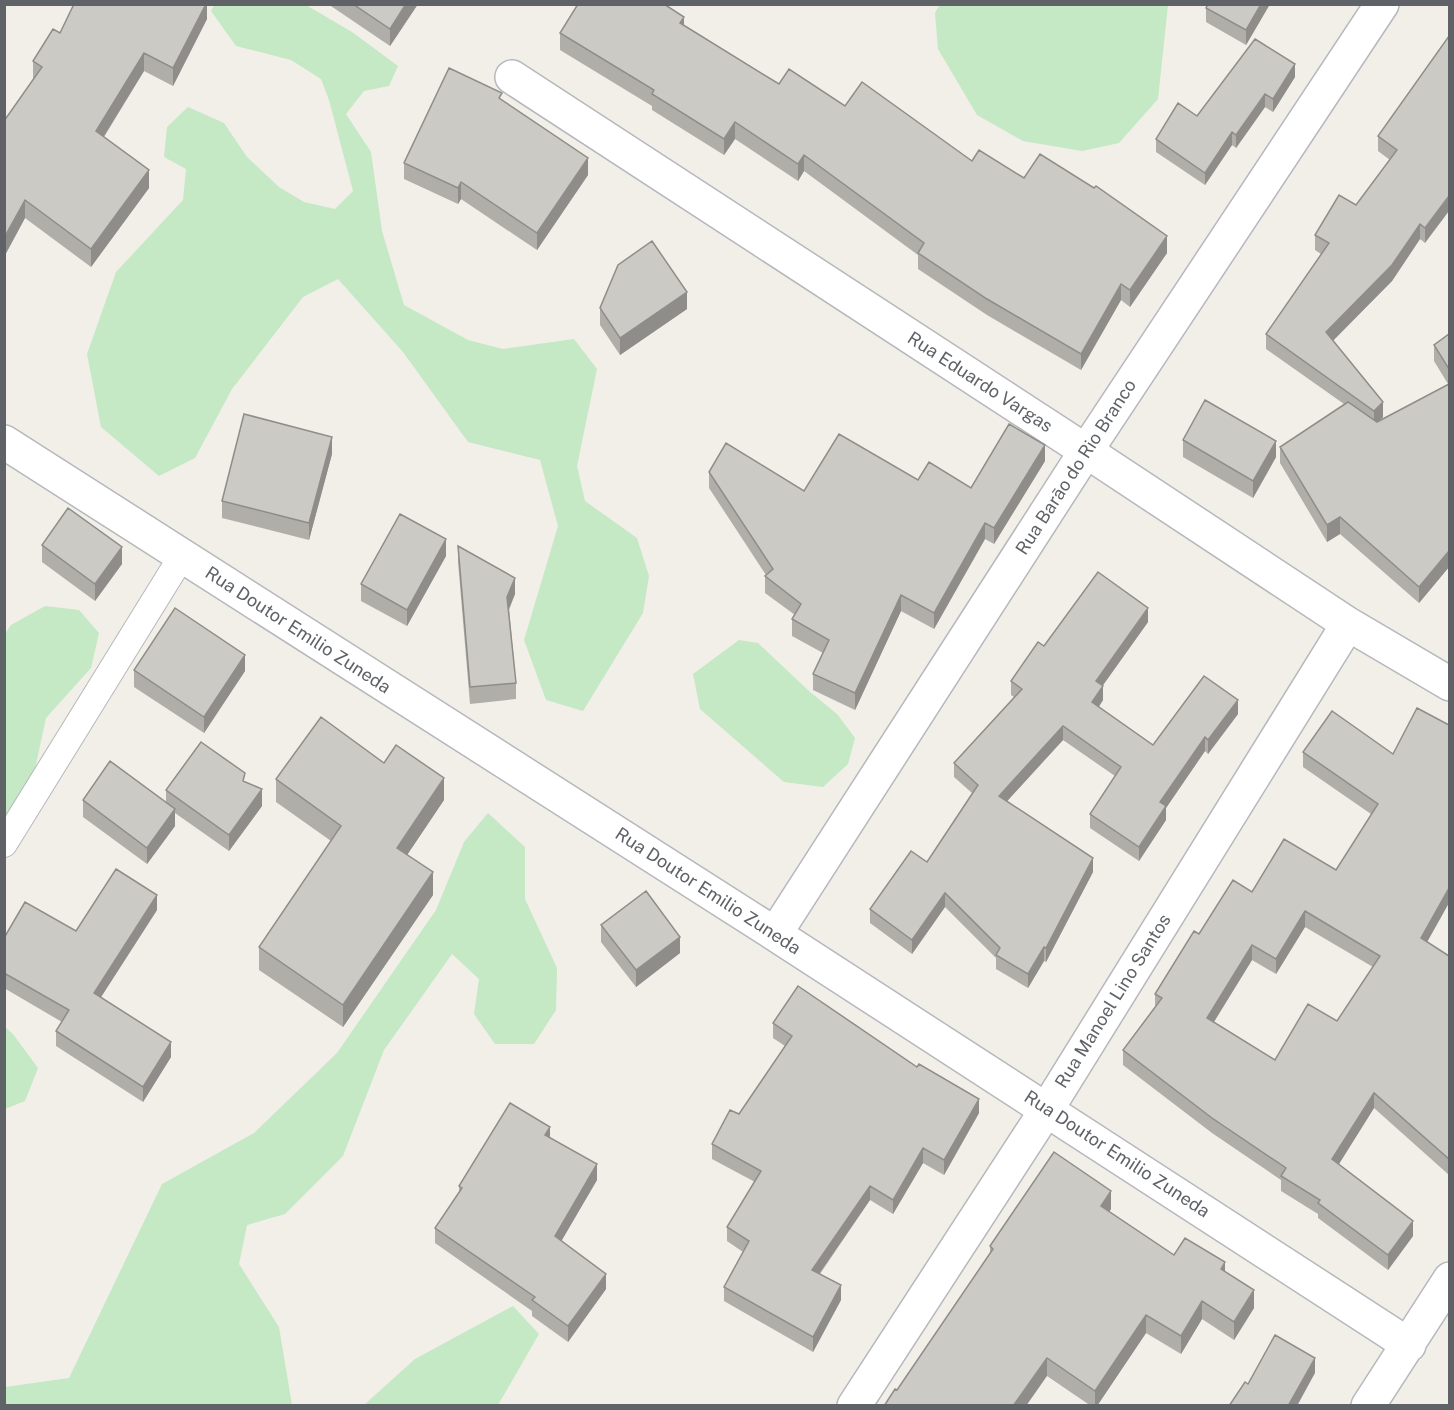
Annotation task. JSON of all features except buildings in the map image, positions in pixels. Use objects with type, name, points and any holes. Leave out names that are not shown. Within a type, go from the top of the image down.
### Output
[{"type":"street","name":"Rua Barão do Rio Branco","points":[[775,934],[1086,451],[1382,4]]},
{"type":"street","name":"Rua Eduardo Vargas","points":[[512,77],[1348,624],[1449,684]]},
{"type":"street","name":"Rua Doutor Emilio Zuneda","points":[[4,442],[1047,1108],[1409,1345]]},
{"type":"street","name":"Rua Manoel Lino Santos","points":[[854,1406],[1047,1108],[1348,624]]},
{"type":"street","points":[[1368,1406],[1449,1280]]},
{"type":"lane","points":[[4,844],[182,556]]},
{"type":"green space","points":[[940,4],[1168,5],[1158,99],[1119,143],[1082,151],[1023,141],[977,115],[938,49],[935,13]]},
{"type":"green space","points":[[214,5],[306,5],[352,32],[398,66],[389,86],[364,91],[346,114],[371,152],[382,231],[404,305],[468,340],[503,349],[574,339],[597,369],[577,466],[585,501],[637,538],[649,576],[643,613],[583,711],[546,700],[524,640],[558,526],[540,460],[468,442],[403,352],[338,279],[303,297],[232,389],[195,458],[159,476],[101,427],[87,354],[116,272],[183,200],[186,169],[164,157],[167,127],[188,107],[224,123],[247,157],[279,187],[304,202],[335,209],[353,191],[329,100],[321,79],[291,60],[236,46],[211,11]]},
{"type":"green space","points":[[45,606],[79,610],[99,633],[91,668],[46,718],[32,783],[5,816],[4,635],[11,625]]},
{"type":"green space","points":[[739,640],[758,643],[837,714],[855,738],[848,764],[823,787],[784,782],[700,709],[693,674]]},
{"type":"green space","points":[[488,813],[525,847],[525,899],[557,968],[556,1010],[534,1044],[495,1044],[474,1014],[479,979],[452,954],[384,1050],[343,1156],[285,1214],[247,1225],[239,1264],[279,1327],[292,1405],[5,1405],[5,1387],[69,1378],[162,1184],[254,1133],[337,1053],[436,910],[464,842]]},
{"type":"green space","points":[[4,1026],[13,1034],[38,1068],[25,1101],[5,1109]]},
{"type":"green space","points":[[513,1306],[539,1334],[498,1405],[364,1405],[415,1359]]}]
